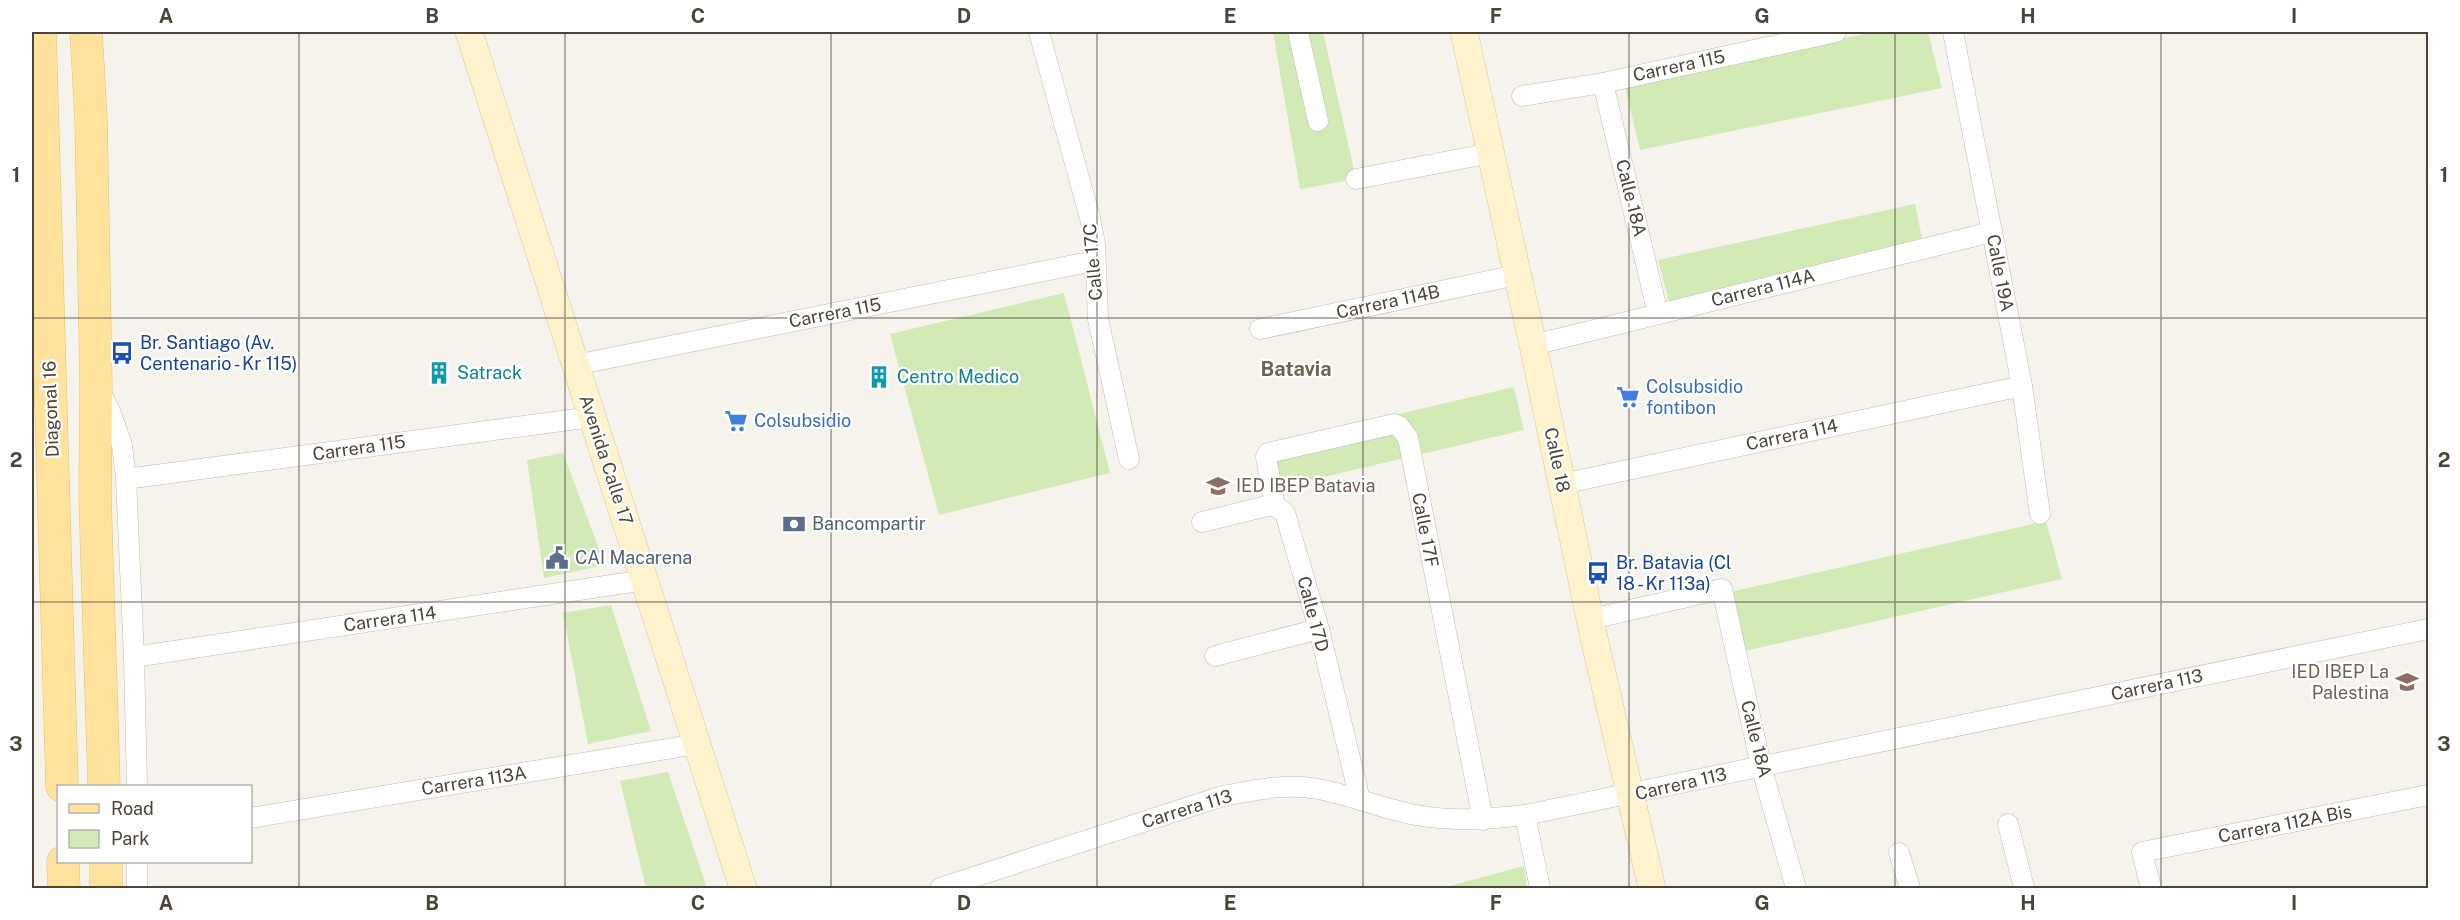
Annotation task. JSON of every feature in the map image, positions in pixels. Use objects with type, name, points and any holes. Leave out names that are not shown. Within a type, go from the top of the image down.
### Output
[{"type":"main road","name":"Diagonal 16","points":[[40,32],[62,785]]},
{"type":"main road","points":[[86,32],[91,118],[96,385],[95,496],[104,785]]},
{"type":"main road","name":"Avenida Calle 17","points":[[468,32],[742,888]]},
{"type":"main road","name":"Calle 18","points":[[1464,32],[1629,796],[1652,888]]},
{"type":"main road","points":[[63,863],[64,888]]},
{"type":"main road","points":[[106,863],[106,888]]},
{"type":"street","name":"Calle 17C","points":[[1039,32],[1090,218],[1095,244],[1098,319],[1129,459]]},
{"type":"street","points":[[1298,32],[1318,121]]},
{"type":"street","name":"Carrera 115","points":[[1522,96],[1603,83],[1836,32]]},
{"type":"street","name":"Calle 19A","points":[[1953,32],[2022,386],[2040,514]]},
{"type":"street","name":"Calle 18A","points":[[1603,83],[1658,314]]},
{"type":"street","points":[[1356,179],[1491,153]]},
{"type":"street","name":"Carrera 114A","points":[[1533,345],[1992,232]]},
{"type":"street","name":"Carrera 115","points":[[575,365],[1094,261]]},
{"type":"street","name":"Carrera 114B","points":[[1260,329],[1517,275]]},
{"type":"street","points":[[96,385],[110,411],[122,445],[126,478],[137,785]]},
{"type":"street","name":"Carrera 114","points":[[1562,484],[2022,386]]},
{"type":"street","name":"Carrera 115","points":[[126,478],[592,417]]},
{"type":"street","name":"Calle 17F","points":[[1275,506],[1266,457],[1268,453],[1394,424],[1399,426],[1408,438],[1483,820]]},
{"type":"street","points":[[1202,522],[1275,506]]},
{"type":"street","name":"Calle 17D","points":[[1275,506],[1285,513],[1319,629],[1360,800]]},
{"type":"street","name":"Carrera 114","points":[[134,657],[645,580]]},
{"type":"street","name":"Calle 18A","points":[[1591,619],[1722,589],[1761,766],[1796,888]]},
{"type":"street","name":"Carrera 113","points":[[940,888],[1223,796],[1288,786],[1318,789],[1414,815],[1449,820],[1525,816],[2428,628]]},
{"type":"street","points":[[1215,656],[1319,629]]},
{"type":"street","name":"Carrera 113A","points":[[252,818],[697,744]]},
{"type":"street","name":"Carrera 112A Bis","points":[[2151,888],[2142,852],[2428,795]]},
{"type":"street","points":[[1525,816],[1540,888]]},
{"type":"street","points":[[2008,824],[2024,888]]},
{"type":"street","points":[[1899,853],[1910,888]]},
{"type":"street","points":[[137,888],[138,863]]},
{"type":"green space","points":[[1273,32],[1323,32],[1356,179],[1300,189]]},
{"type":"green space","points":[[1873,32],[1928,32],[1942,88],[1640,150],[1625,86]]},
{"type":"green space","points":[[1915,204],[1922,238],[1669,301],[1658,260]]},
{"type":"green space","points":[[1064,293],[1110,473],[939,515],[890,334]]},
{"type":"green space","points":[[1514,387],[1524,430],[1281,487],[1271,444]]},
{"type":"green space","points":[[563,453],[605,565],[544,578],[527,460]]},
{"type":"green space","points":[[2046,521],[2062,579],[1740,652],[1730,592]]},
{"type":"green space","points":[[611,605],[651,731],[588,744],[563,613]]},
{"type":"green space","points":[[668,772],[707,888],[646,888],[620,781]]},
{"type":"green space","points":[[1524,866],[1527,888],[1446,888],[1446,887]]},
{"type":"place","name":"Br. Santiago (Av. Centenario - Kr 115)","points":[[122,353]]},
{"type":"place","name":"Satrack","points":[[439,373]]},
{"type":"place","name":"Centro Medico","points":[[879,377]]},
{"type":"place","name":"Colsubsidio fontibon","points":[[1628,397]]},
{"type":"place","name":"Colsubsidio","points":[[736,421]]},
{"type":"place","name":"IED IBEP Batavia","points":[[1218,486]]},
{"type":"place","name":"Bancompartir","points":[[794,524]]},
{"type":"place","name":"CAI Macarena","points":[[557,558]]},
{"type":"place","name":"Br. Batavia (Cl 18 - Kr 113a)","points":[[1598,573]]},
{"type":"place","name":"IED IBEP La Palestina","points":[[2407,682]]},
{"type":"district","name":"Batavia","points":[[1296,369]]}]
